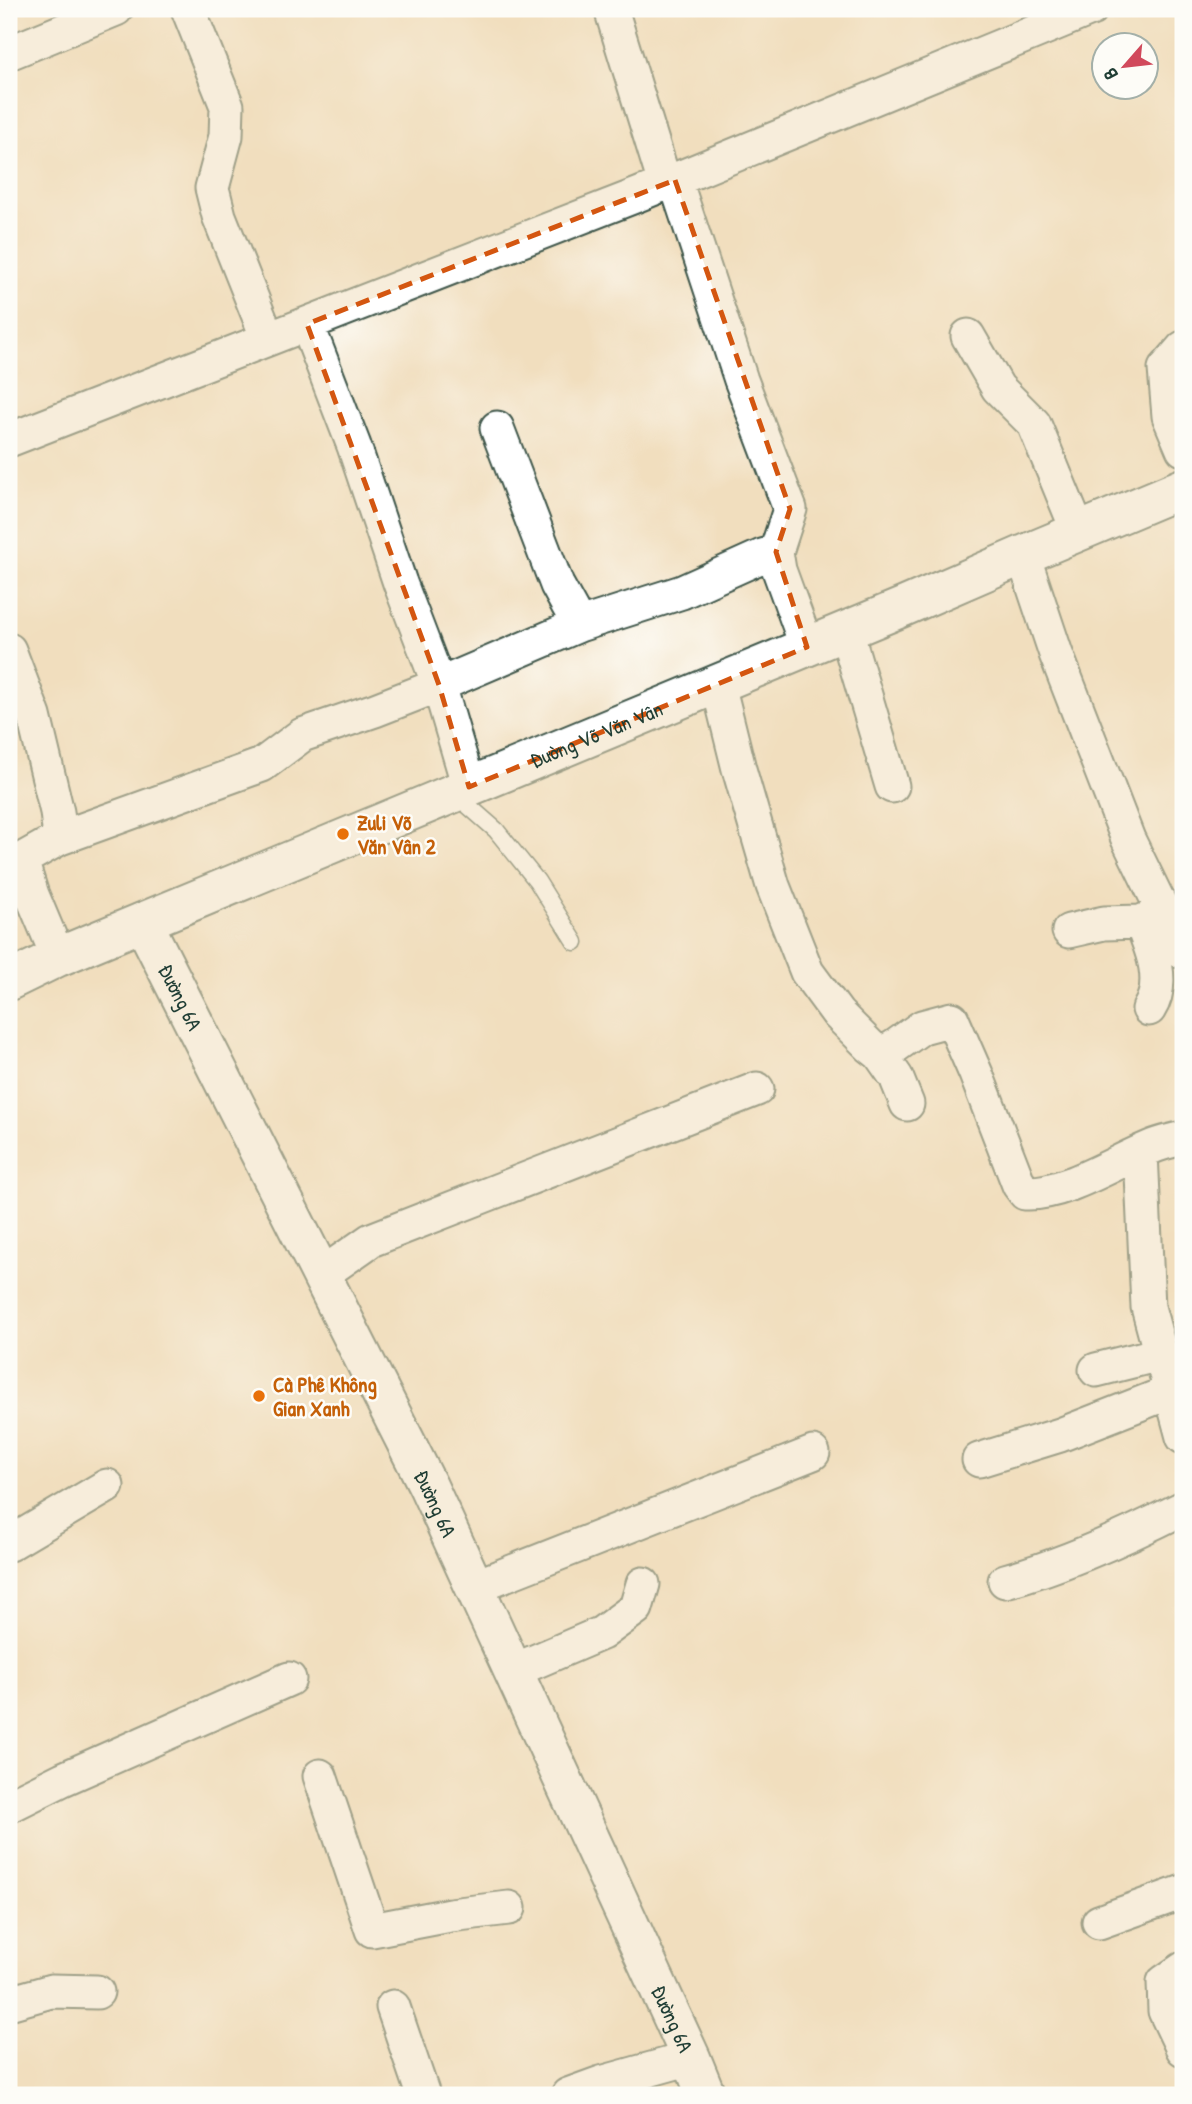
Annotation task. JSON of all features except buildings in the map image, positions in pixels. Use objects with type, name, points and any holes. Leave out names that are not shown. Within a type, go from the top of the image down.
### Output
[{"type":"street","points":[[9,53],[116,9]]},
{"type":"street","points":[[188,9],[227,106],[226,136],[212,188],[219,216],[268,339]]},
{"type":"street","points":[[611,9],[670,182],[790,509],[776,552],[779,570],[807,647]]},
{"type":"street","points":[[9,440],[670,182],[1091,9]]},
{"type":"street","points":[[307,324],[354,446],[400,583],[439,685],[462,790]]},
{"type":"street","points":[[968,336],[998,388],[1034,424],[1078,531]]},
{"type":"street","points":[[1183,348],[1165,369],[1169,416],[1183,449]]},
{"type":"street","points":[[497,428],[557,585],[579,625]]},
{"type":"street","name":"Đường Võ Văn Vân","points":[[9,981],[58,957],[846,631],[1183,488]]},
{"type":"street","points":[[58,957],[32,895],[21,860],[60,838],[262,765],[302,735],[439,685],[579,625],[682,592],[761,556],[776,552]]},
{"type":"street","points":[[1023,555],[1056,654],[1128,839],[1153,917],[1156,997],[1149,1009]]},
{"type":"street","points":[[846,631],[892,786]]},
{"type":"street","points":[[9,650],[34,716],[57,812],[60,838]]},
{"type":"street","points":[[718,684],[772,886],[807,972],[838,1014],[880,1054],[896,1077],[907,1104]]},
{"type":"street","points":[[1069,931],[1104,923],[1153,917]]},
{"type":"street","points":[[1153,917],[1183,952]]},
{"type":"street","name":"Đường 6A","points":[[143,922],[428,1486],[706,2095]]},
{"type":"street","points":[[880,1054],[922,1027],[952,1019],[1019,1185],[1025,1193],[1049,1191],[1157,1145],[1183,1138]]},
{"type":"street","points":[[321,1275],[371,1240],[757,1089]]},
{"type":"street","points":[[1141,1152],[1148,1307],[1183,1437]]},
{"type":"street","points":[[1096,1370],[1160,1354]]},
{"type":"street","points":[[979,1460],[1060,1435],[1170,1392]]},
{"type":"street","points":[[474,1587],[813,1453]]},
{"type":"street","points":[[9,1544],[107,1486]]},
{"type":"street","points":[[1005,1581],[1076,1558],[1183,1508]]},
{"type":"street","points":[[513,1671],[602,1633],[636,1608],[643,1584]]},
{"type":"street","points":[[9,1806],[289,1679]]},
{"type":"street","points":[[320,1776],[372,1930],[450,1915],[509,1908]]},
{"type":"street","points":[[1099,1922],[1183,1892]]},
{"type":"street","points":[[1183,1969],[1164,1982],[1165,2011],[1183,2049]]},
{"type":"street","points":[[9,2003],[51,1991],[97,1993]]},
{"type":"street","points":[[393,2007],[423,2095]]},
{"type":"street","points":[[568,2095],[691,2058]]},
{"type":"lane","points":[[462,790],[537,881],[575,942]]},
{"type":"highlighted area","points":[[675,180],[790,509],[776,552],[807,647],[469,787],[439,685],[307,324]]},
{"type":"place","name":"Zuli Võ Văn Vân 2","points":[[343,834]]},
{"type":"place","name":"Cà Phê Không Gian Xanh","points":[[259,1396]]}]
